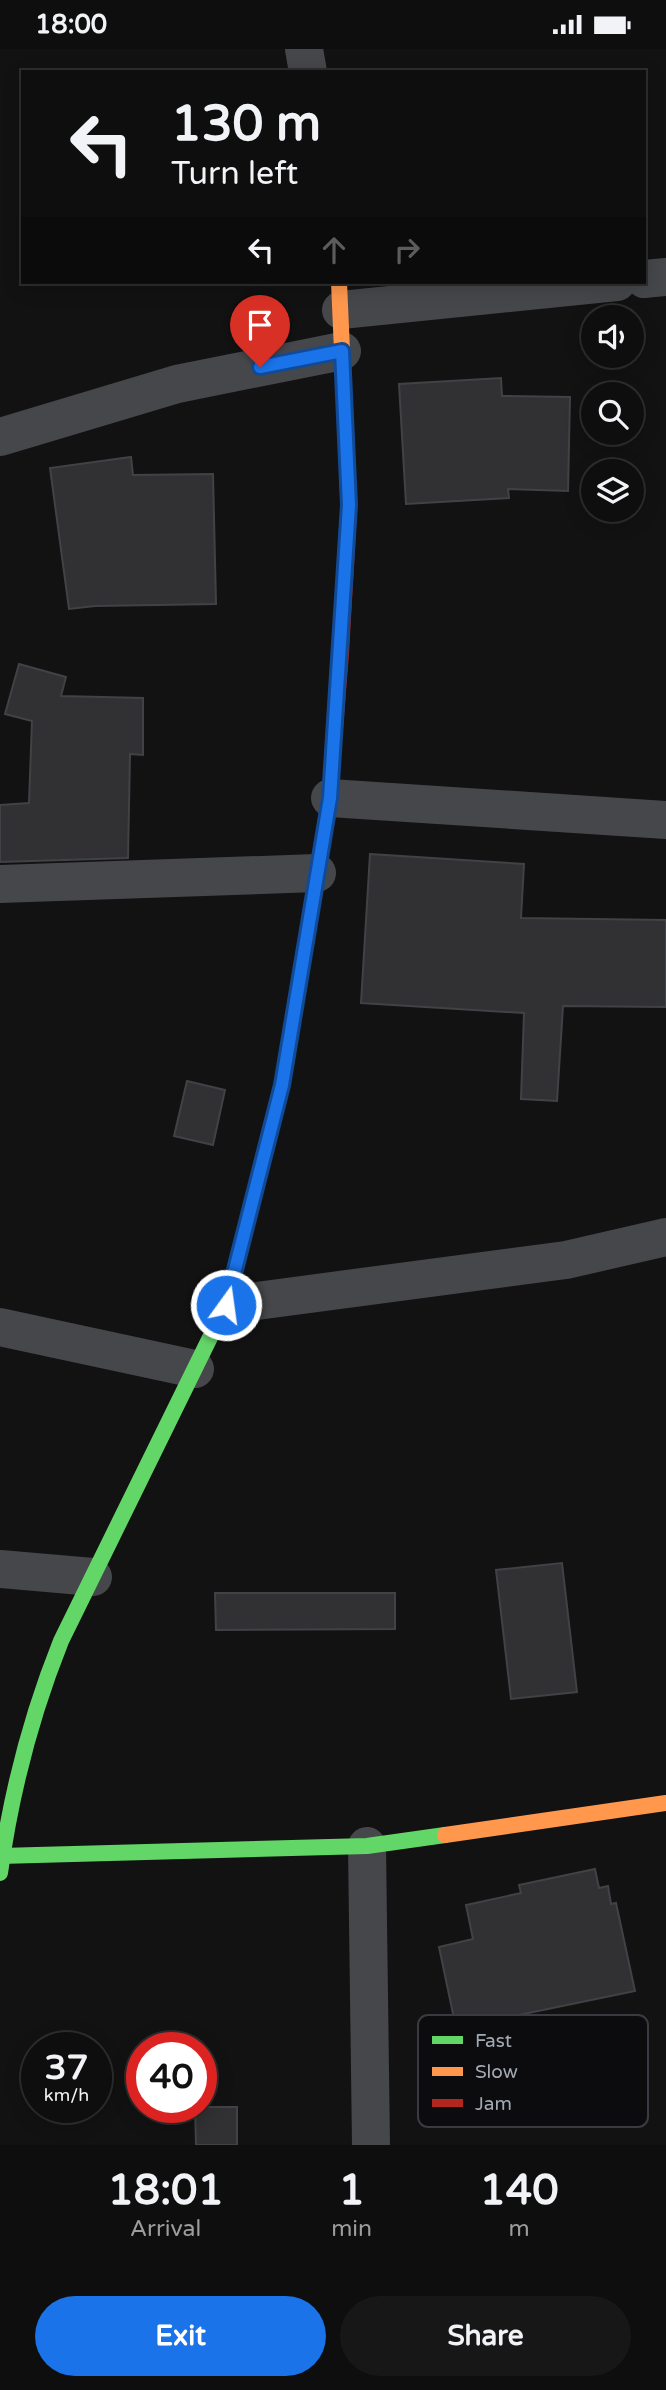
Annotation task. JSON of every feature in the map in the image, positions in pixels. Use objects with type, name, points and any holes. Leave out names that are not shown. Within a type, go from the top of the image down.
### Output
[{"type":"street","points":[[304,49],[308,70]]},
{"type":"street","points":[[646,279],[666,277]]},
{"type":"street","points":[[0,1873],[1,1856],[24,1745],[41,1689],[61,1641],[226,1305],[282,1085],[330,798],[349,505],[340,296],[577,284]]},
{"type":"street","points":[[0,437],[177,384],[342,351]]},
{"type":"street","points":[[330,798],[666,820]]},
{"type":"street","points":[[0,884],[317,873]]},
{"type":"street","points":[[226,1305],[566,1260],[666,1237]]},
{"type":"street","points":[[0,1327],[195,1369]]},
{"type":"street","points":[[0,1569],[93,1577]]},
{"type":"street","points":[[1,1856],[367,1846],[666,1803]]},
{"type":"street","points":[[367,1846],[371,2145]]},
{"type":"building","points":[[501,378],[502,396],[570,397],[568,491],[508,489],[509,498],[406,504],[399,384]]},
{"type":"building","points":[[131,457],[133,475],[213,474],[216,604],[95,606],[69,609],[50,468]]},
{"type":"building","points":[[19,664],[66,677],[61,696],[143,698],[143,755],[130,754],[128,858],[0,862],[0,805],[29,803],[32,721],[5,714]]},
{"type":"building","points":[[370,854],[524,864],[521,918],[666,920],[666,1007],[563,1006],[557,1101],[521,1099],[524,1013],[361,1003]]},
{"type":"building","points":[[187,1081],[225,1090],[213,1145],[174,1136]]},
{"type":"building","points":[[562,1563],[577,1692],[511,1699],[496,1570]]},
{"type":"building","points":[[215,1593],[395,1593],[395,1629],[216,1630]]},
{"type":"building","points":[[595,1869],[599,1888],[608,1886],[611,1904],[616,1903],[635,1991],[519,2015],[453,2015],[439,1947],[473,1939],[466,1905],[521,1893],[519,1885]]},
{"type":"building","points":[[217,2107],[237,2107],[237,2145],[196,2145],[195,2123],[217,2123]]},
{"type":"traffic: fast","points":[[0,1873],[23,1755],[61,1641],[226,1305],[232,1283]]},
{"type":"traffic: fast","points":[[0,1856],[367,1846],[445,1835]]},
{"type":"traffic: slow","points":[[339,284],[349,512]]},
{"type":"traffic: slow","points":[[232,1283],[282,1085],[329,805]]},
{"type":"traffic: slow","points":[[445,1835],[666,1803]]},
{"type":"traffic: jam","points":[[329,805],[349,512]]},
{"type":"route","points":[[226,1305],[282,1085],[330,798],[349,505],[342,351],[260,367]]}]
